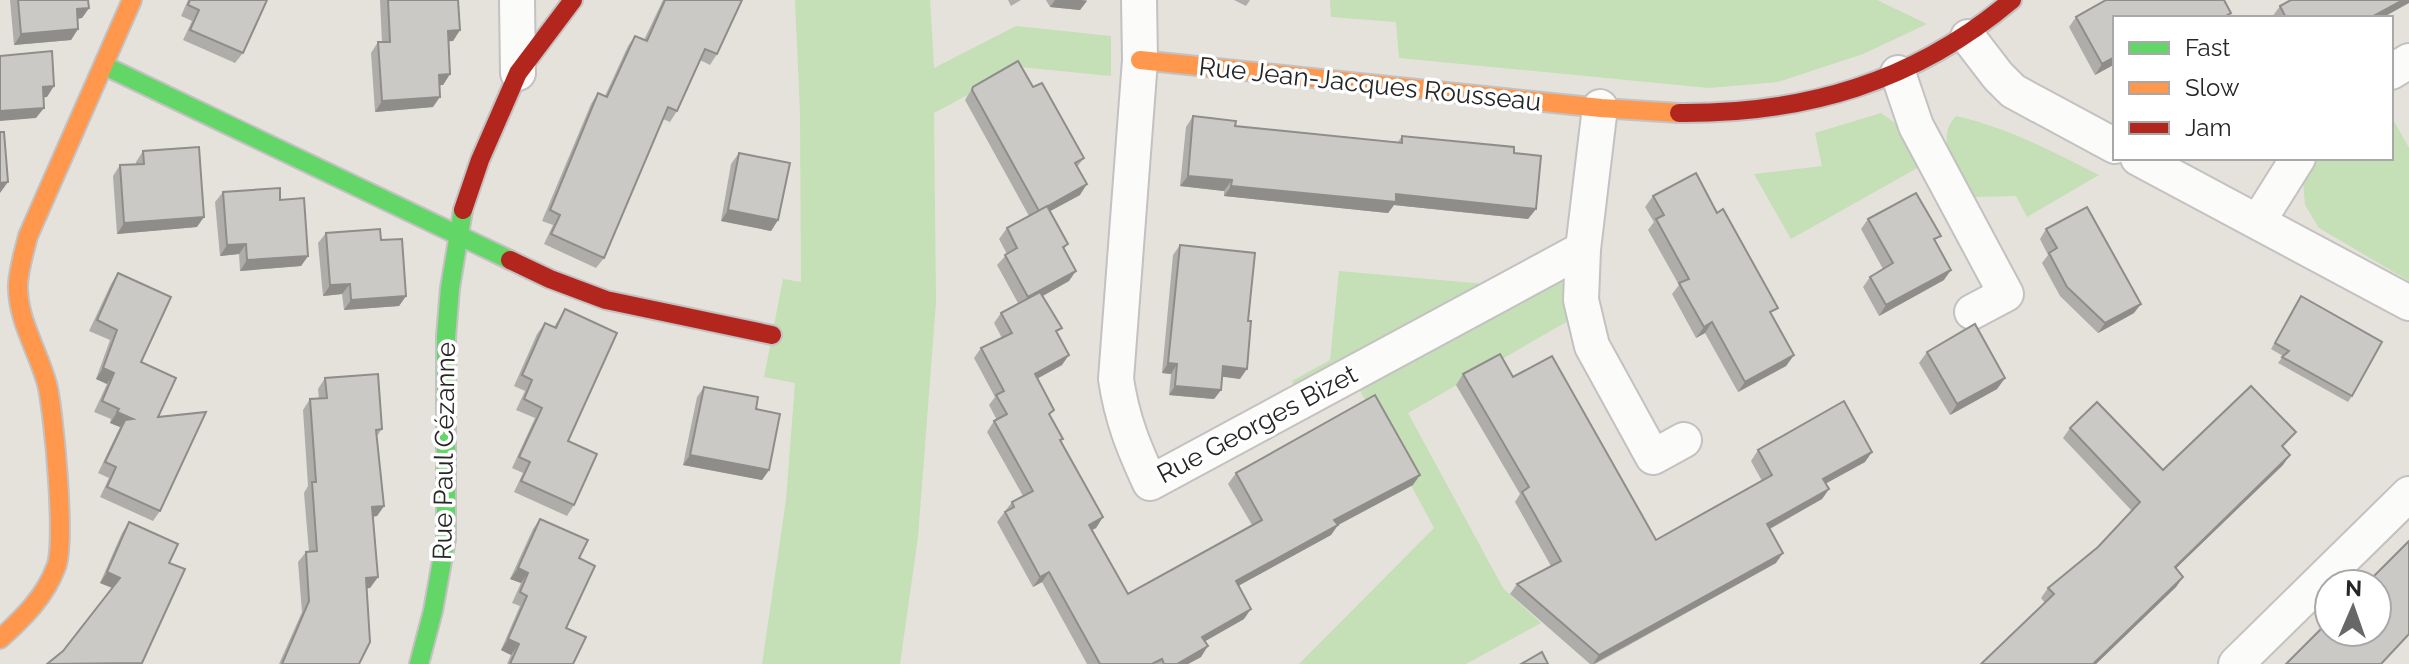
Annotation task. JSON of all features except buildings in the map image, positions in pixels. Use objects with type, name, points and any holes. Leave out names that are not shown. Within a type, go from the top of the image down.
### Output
[{"type":"street","points":[[0,639],[21,622],[48,587],[57,566],[61,540],[49,394],[45,371],[20,307],[18,287],[21,264],[28,236],[132,0]]},
{"type":"street","name":"Rue Paul Cézanne","points":[[517,0],[518,73]]},
{"type":"street","name":"Rue Paul Cézanne","points":[[419,664],[436,598],[446,539],[446,337],[463,208],[518,73],[573,0]]},
{"type":"street","name":"Rue Georges Bizet","points":[[1139,0],[1140,60],[1116,379],[1127,434],[1150,483],[1583,249]]},
{"type":"street","name":"Rue Jean-Jacques Rousseau","points":[[1140,60],[1600,107],[1703,114],[1743,112],[1818,99],[1898,73],[1968,37],[2012,0]]},
{"type":"street","points":[[1968,37],[2013,91],[2113,145]]},
{"type":"street","points":[[105,66],[550,279],[606,300],[772,335]]},
{"type":"street","points":[[1898,73],[1916,126],[2006,294],[1972,312]]},
{"type":"street","points":[[1600,107],[1583,249],[1581,300],[1592,346],[1653,457],[1684,440]]},
{"type":"street","points":[[2142,160],[2409,303]]},
{"type":"street","points":[[2259,220],[2297,160]]},
{"type":"street","points":[[2236,664],[2409,494]]},
{"type":"green space","points":[[795,0],[930,0],[934,68],[1016,26],[1111,36],[1111,76],[1020,67],[934,113],[936,302],[918,537],[900,664],[762,664],[786,500],[795,383],[764,377],[783,279],[801,282],[800,112]]},
{"type":"green space","points":[[1330,0],[1877,0],[1927,24],[1863,54],[1778,82],[1709,88],[1399,58],[1396,22],[1331,17]]},
{"type":"green space","points":[[1881,113],[1895,123],[1919,167],[1791,239],[1754,174],[1822,166],[1815,133]]},
{"type":"green space","points":[[1956,116],[2012,134],[2099,175],[2027,217],[2016,196],[1973,197],[1947,146],[1949,126]]},
{"type":"green space","points":[[2393,120],[2409,148],[2409,281],[2319,228],[2305,205],[2303,181],[2312,160],[2393,160]]},
{"type":"green space","points":[[1339,271],[1496,285],[1294,387],[1292,381],[1330,360]]},
{"type":"green space","points":[[1562,277],[1568,321],[1408,413],[1503,588],[1541,623],[1466,664],[1299,664],[1434,528],[1356,383]]},
{"type":"traffic: fast","points":[[105,66],[510,260]]},
{"type":"traffic: fast","points":[[419,664],[433,611],[446,539],[446,337],[450,288],[463,210]]},
{"type":"traffic: slow","points":[[0,639],[40,597],[56,567],[59,554],[58,477],[53,421],[47,384],[21,310],[18,284],[21,266],[28,236],[132,0]]},
{"type":"traffic: slow","points":[[1140,60],[1601,108],[1679,113]]},
{"type":"traffic: jam","points":[[463,210],[480,160],[518,73],[573,0]]},
{"type":"traffic: jam","points":[[1679,113],[1771,107],[1856,88],[1937,52],[2012,0]]},
{"type":"traffic: jam","points":[[510,260],[606,300],[772,335]]}]
